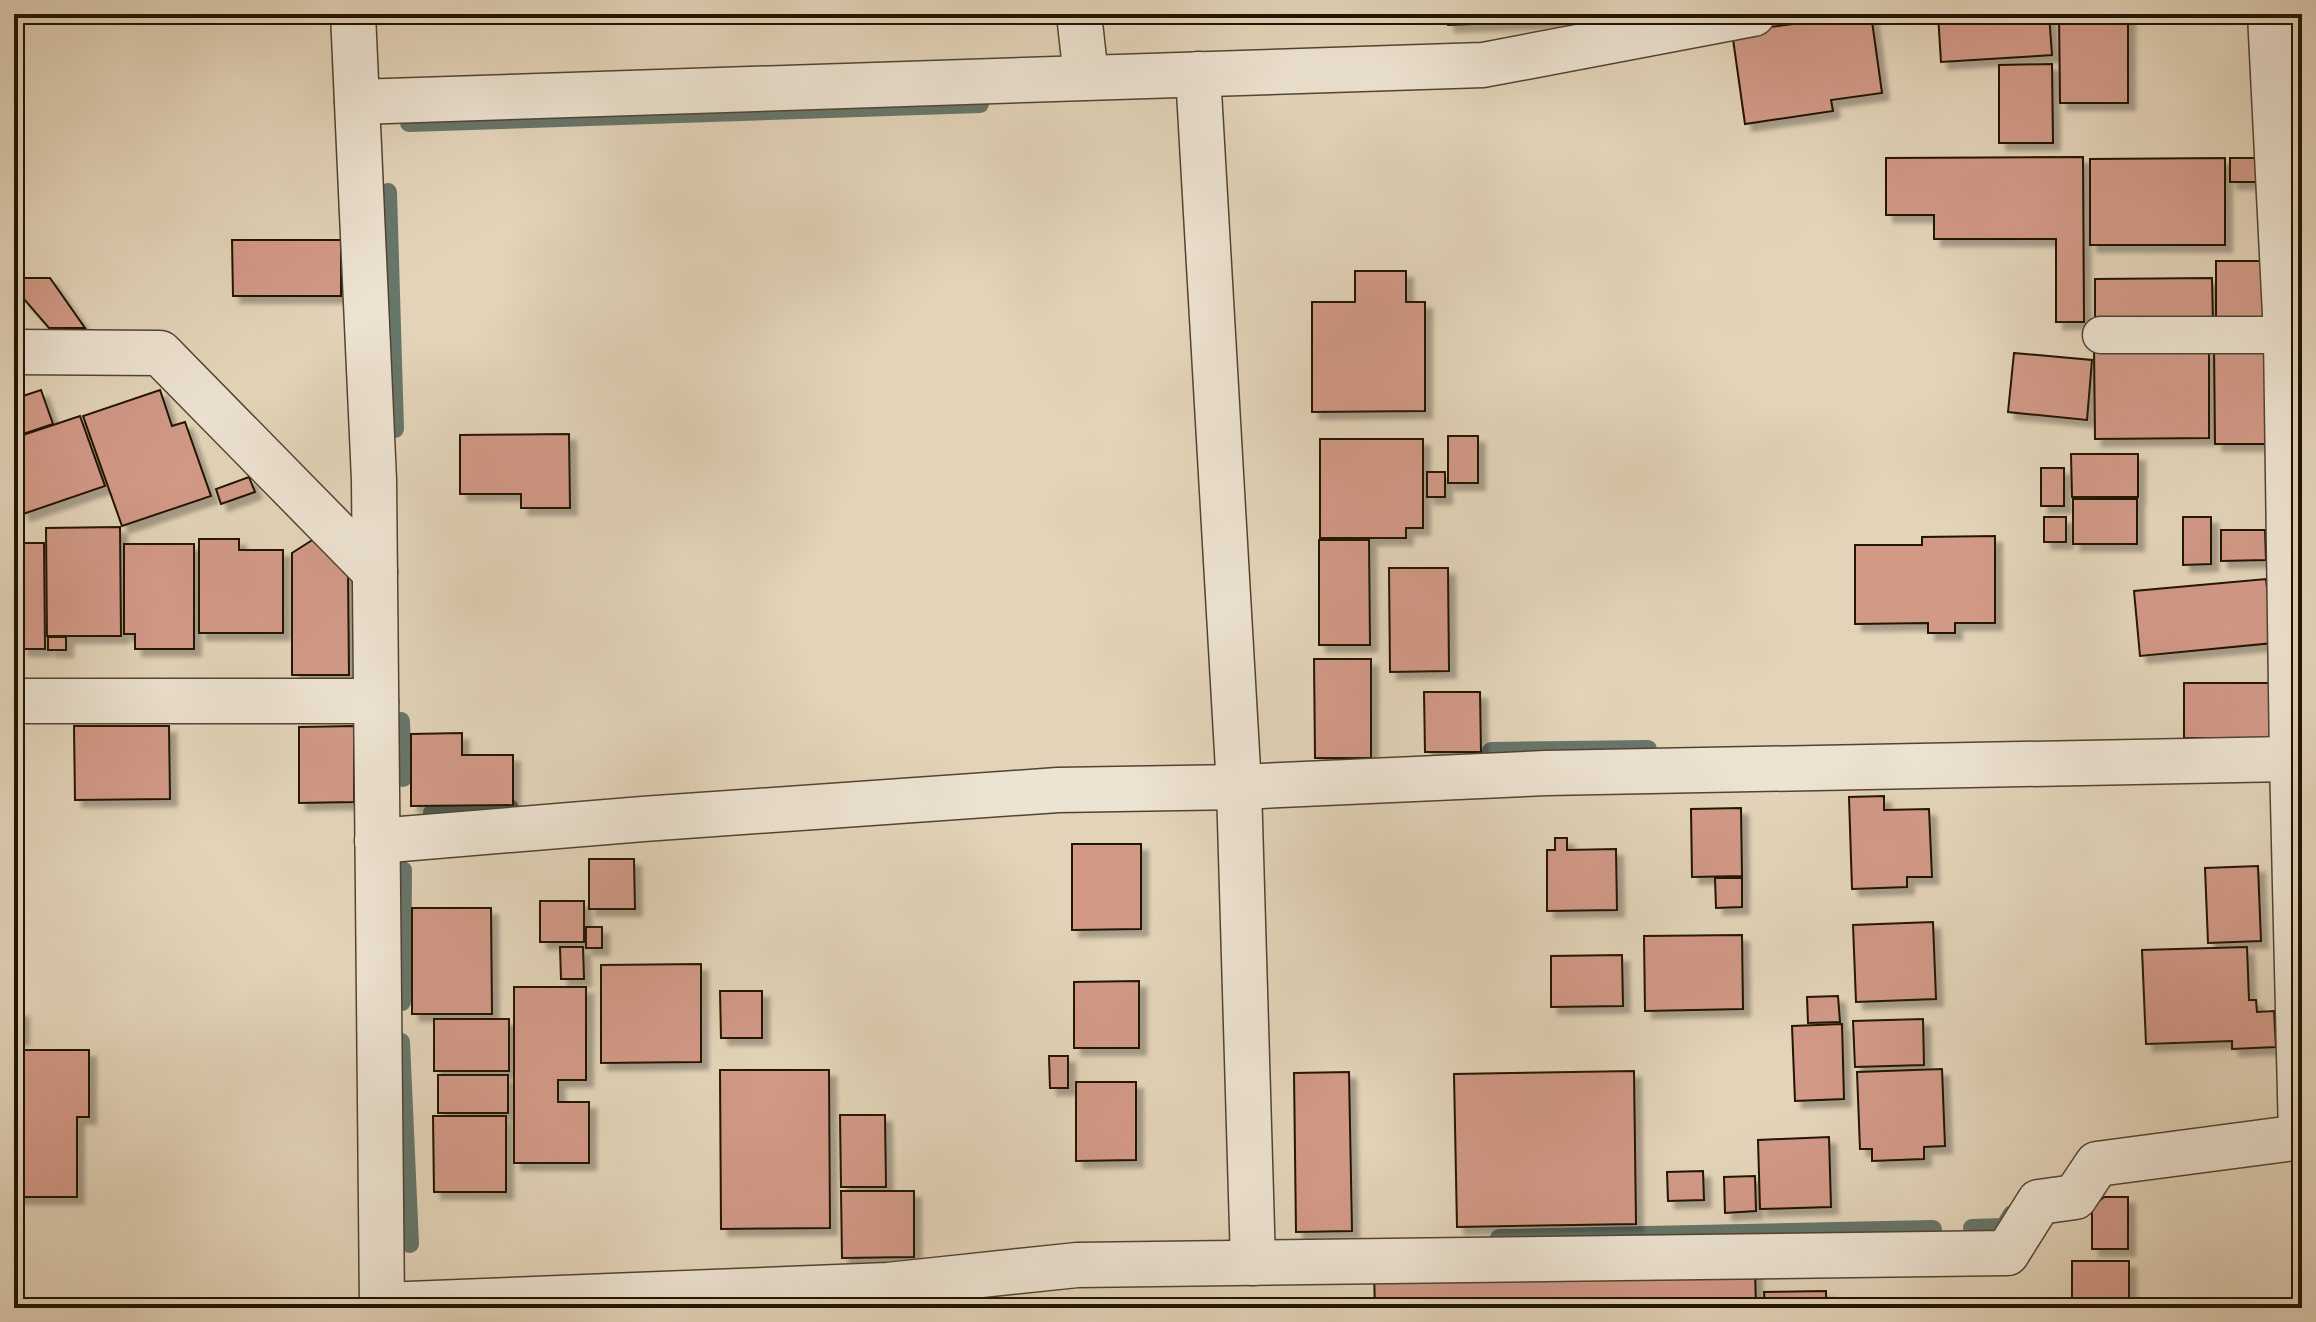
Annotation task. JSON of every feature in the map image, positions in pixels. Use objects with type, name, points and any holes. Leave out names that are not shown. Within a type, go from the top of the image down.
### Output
[{"type":"street","points":[[353,14],[374,480],[382,1307],[888,1285],[1077,1265],[2007,1253],[2039,1202],[2075,1197],[2097,1164],[2301,1137],[2286,335],[2289,153],[2270,14]]},
{"type":"street","points":[[1079,14],[1086,77]]},
{"type":"street","points":[[357,102],[1483,65],[1622,26],[1753,14]]},
{"type":"street","points":[[1198,74],[1239,787],[1253,1263]]},
{"type":"street","points":[[14,352],[160,353],[375,572]]},
{"type":"street","points":[[14,701],[376,701]]},
{"type":"street","points":[[377,841],[1058,790],[1239,787],[1546,773],[2295,770]]},
{"type":"lane","points":[[2101,335],[2286,335]]},
{"type":"building","points":[[1447,14],[1603,14],[1603,19],[1448,25]]},
{"type":"building","points":[[1871,14],[1882,93],[1831,100],[1833,111],[1745,124],[1732,32]]},
{"type":"building","points":[[1938,14],[2049,14],[2052,55],[1941,62]]},
{"type":"building","points":[[2059,14],[2128,14],[2128,103],[2060,103]]},
{"type":"building","points":[[2291,22],[2302,22],[2302,117],[2292,117]]},
{"type":"building","points":[[2052,64],[2053,143],[1999,143],[1999,65]]},
{"type":"building","points":[[2083,157],[2084,322],[2056,322],[2056,239],[1934,239],[1934,215],[1886,215],[1886,158]]},
{"type":"building","points":[[2225,158],[2225,245],[2090,245],[2090,159]]},
{"type":"building","points":[[2230,158],[2258,158],[2258,182],[2230,182]]},
{"type":"building","points":[[232,240],[341,240],[341,296],[233,296]]},
{"type":"building","points":[[2216,261],[2267,261],[2267,322],[2216,322]]},
{"type":"building","points":[[1355,271],[1406,271],[1406,302],[1425,302],[1425,411],[1312,412],[1312,302],[1355,302]]},
{"type":"building","points":[[23,278],[50,278],[85,328],[49,328],[23,298]]},
{"type":"building","points":[[2212,278],[2213,323],[2095,323],[2095,279]]},
{"type":"building","points":[[2214,347],[2271,347],[2271,444],[2215,444]]},
{"type":"building","points":[[2094,348],[2209,348],[2209,438],[2095,439]]},
{"type":"building","points":[[2014,353],[2092,360],[2087,420],[2008,412]]},
{"type":"building","points":[[41,390],[53,424],[14,437],[14,399]]},
{"type":"building","points":[[160,390],[172,426],[185,422],[211,496],[122,526],[83,416]]},
{"type":"building","points":[[80,416],[105,486],[23,514],[14,488],[14,438]]},
{"type":"building","points":[[569,434],[570,508],[521,508],[521,494],[460,494],[460,435]]},
{"type":"building","points":[[1448,436],[1478,436],[1478,483],[1448,483]]},
{"type":"building","points":[[1320,439],[1423,439],[1423,528],[1406,528],[1406,538],[1320,538]]},
{"type":"building","points":[[2071,454],[2138,454],[2138,497],[2072,497]]},
{"type":"building","points":[[2041,468],[2064,468],[2064,506],[2041,506]]},
{"type":"building","points":[[1427,472],[1445,472],[1445,497],[1427,497]]},
{"type":"building","points":[[249,477],[255,492],[221,504],[216,489]]},
{"type":"building","points":[[2073,499],[2137,499],[2137,544],[2073,544]]},
{"type":"building","points":[[2044,517],[2066,517],[2066,542],[2044,542]]},
{"type":"building","points":[[2183,517],[2211,517],[2211,564],[2183,565]]},
{"type":"building","points":[[120,527],[121,636],[47,636],[46,528]]},
{"type":"building","points":[[2221,530],[2265,530],[2266,560],[2221,561]]},
{"type":"building","points":[[1995,536],[1995,623],[1955,623],[1955,633],[1928,633],[1928,623],[1855,624],[1855,545],[1922,545],[1922,537]]},
{"type":"building","points":[[199,539],[239,539],[239,550],[283,550],[283,633],[199,633]]},
{"type":"building","points":[[314,539],[348,573],[349,675],[292,675],[292,553]]},
{"type":"building","points":[[1319,540],[1369,540],[1370,645],[1319,645]]},
{"type":"building","points":[[14,543],[44,543],[45,649],[21,649],[21,632],[14,632]]},
{"type":"building","points":[[124,544],[194,544],[194,649],[135,649],[135,634],[124,634]]},
{"type":"building","points":[[1389,568],[1448,568],[1449,671],[1390,672]]},
{"type":"building","points":[[2266,579],[2273,643],[2140,656],[2134,591]]},
{"type":"building","points":[[48,637],[66,637],[66,650],[48,650]]},
{"type":"building","points":[[1314,659],[1371,659],[1371,758],[1315,758]]},
{"type":"building","points":[[2184,683],[2270,683],[2270,738],[2184,738]]},
{"type":"building","points":[[1424,692],[1480,692],[1481,752],[1425,752]]},
{"type":"building","points":[[74,726],[169,726],[170,799],[75,800]]},
{"type":"building","points":[[354,726],[354,802],[299,803],[299,727]]},
{"type":"building","points":[[462,733],[462,755],[513,755],[513,805],[411,806],[411,734]]},
{"type":"building","points":[[1884,796],[1884,810],[1929,809],[1932,877],[1907,877],[1907,887],[1852,889],[1849,797]]},
{"type":"building","points":[[1741,808],[1742,876],[1692,877],[1691,809]]},
{"type":"building","points":[[1555,838],[1567,838],[1567,850],[1616,849],[1617,910],[1547,911],[1547,850],[1555,850]]},
{"type":"building","points":[[1072,844],[1141,844],[1141,929],[1072,930]]},
{"type":"building","points":[[589,859],[634,859],[635,909],[589,909]]},
{"type":"building","points":[[2258,866],[2261,941],[2208,943],[2205,868]]},
{"type":"building","points":[[1715,878],[1742,878],[1742,907],[1716,908]]},
{"type":"building","points":[[540,901],[584,901],[584,942],[540,942]]},
{"type":"building","points":[[412,908],[491,908],[492,1014],[412,1014]]},
{"type":"building","points":[[1933,922],[1936,999],[1856,1002],[1853,925]]},
{"type":"building","points":[[586,927],[602,927],[602,948],[586,948]]},
{"type":"building","points":[[1742,935],[1743,1009],[1645,1011],[1644,936]]},
{"type":"building","points":[[560,947],[583,947],[584,979],[561,979]]},
{"type":"building","points":[[2247,947],[2249,1000],[2256,1000],[2257,1012],[2274,1011],[2276,1047],[2232,1049],[2232,1041],[2146,1044],[2142,950]]},
{"type":"building","points":[[1622,955],[1623,1006],[1551,1007],[1551,956]]},
{"type":"building","points":[[701,964],[701,1062],[601,1063],[601,965]]},
{"type":"building","points":[[1139,981],[1139,1048],[1074,1048],[1074,982]]},
{"type":"building","points":[[514,987],[586,987],[586,1080],[558,1080],[558,1102],[589,1102],[589,1163],[514,1163]]},
{"type":"building","points":[[720,991],[762,991],[762,1038],[721,1038]]},
{"type":"building","points":[[1838,996],[1840,1022],[1808,1023],[1807,997]]},
{"type":"building","points":[[14,1010],[22,1010],[22,1038],[14,1038]]},
{"type":"building","points":[[434,1019],[509,1019],[509,1071],[434,1071]]},
{"type":"building","points":[[1923,1019],[1924,1065],[1855,1067],[1853,1021]]},
{"type":"building","points":[[1842,1024],[1844,1099],[1795,1101],[1792,1026]]},
{"type":"building","points":[[14,1050],[89,1050],[89,1117],[77,1117],[77,1197],[14,1197]]},
{"type":"building","points":[[1049,1056],[1068,1056],[1068,1088],[1050,1088]]},
{"type":"building","points":[[1942,1069],[1945,1146],[1924,1147],[1924,1159],[1872,1161],[1872,1149],[1860,1149],[1857,1072]]},
{"type":"building","points":[[720,1070],[829,1070],[830,1228],[721,1229]]},
{"type":"building","points":[[1634,1071],[1636,1224],[1457,1227],[1454,1074]]},
{"type":"building","points":[[1349,1072],[1352,1231],[1296,1232],[1294,1073]]},
{"type":"building","points":[[438,1075],[508,1075],[508,1113],[438,1113]]},
{"type":"building","points":[[1076,1082],[1136,1082],[1136,1160],[1076,1161]]},
{"type":"building","points":[[840,1115],[885,1115],[886,1187],[841,1187]]},
{"type":"building","points":[[433,1116],[506,1116],[506,1192],[434,1192]]},
{"type":"building","points":[[1829,1137],[1831,1207],[1760,1209],[1758,1140]]},
{"type":"building","points":[[1703,1171],[1704,1200],[1668,1201],[1667,1172]]},
{"type":"building","points":[[1755,1176],[1756,1211],[1725,1213],[1724,1177]]},
{"type":"building","points":[[841,1191],[914,1191],[914,1257],[842,1258]]},
{"type":"building","points":[[2104,1197],[2128,1197],[2128,1249],[2092,1249],[2092,1207]]},
{"type":"building","points":[[2072,1261],[2129,1261],[2129,1308],[2072,1308]]},
{"type":"building","points":[[1755,1269],[1756,1308],[1375,1308],[1374,1274]]},
{"type":"building","points":[[1826,1291],[1826,1301],[1861,1300],[1861,1308],[1765,1308],[1764,1292]]},
{"type":"building","points":[[926,1302],[962,1302],[962,1308],[926,1308]]},
{"type":"waterway","points":[[409,123],[980,104]]},
{"type":"waterway","points":[[388,192],[395,429]]},
{"type":"waterway","points":[[401,721],[403,778]]},
{"type":"waterway","points":[[1491,751],[1648,749]]},
{"type":"waterway","points":[[432,813],[510,808]]},
{"type":"waterway","points":[[402,1002],[403,870]]},
{"type":"waterway","points":[[401,1042],[410,1244]]},
{"type":"waterway","points":[[1972,1228],[2004,1227],[2012,1214]]},
{"type":"waterway","points":[[1499,1238],[1933,1229]]}]
